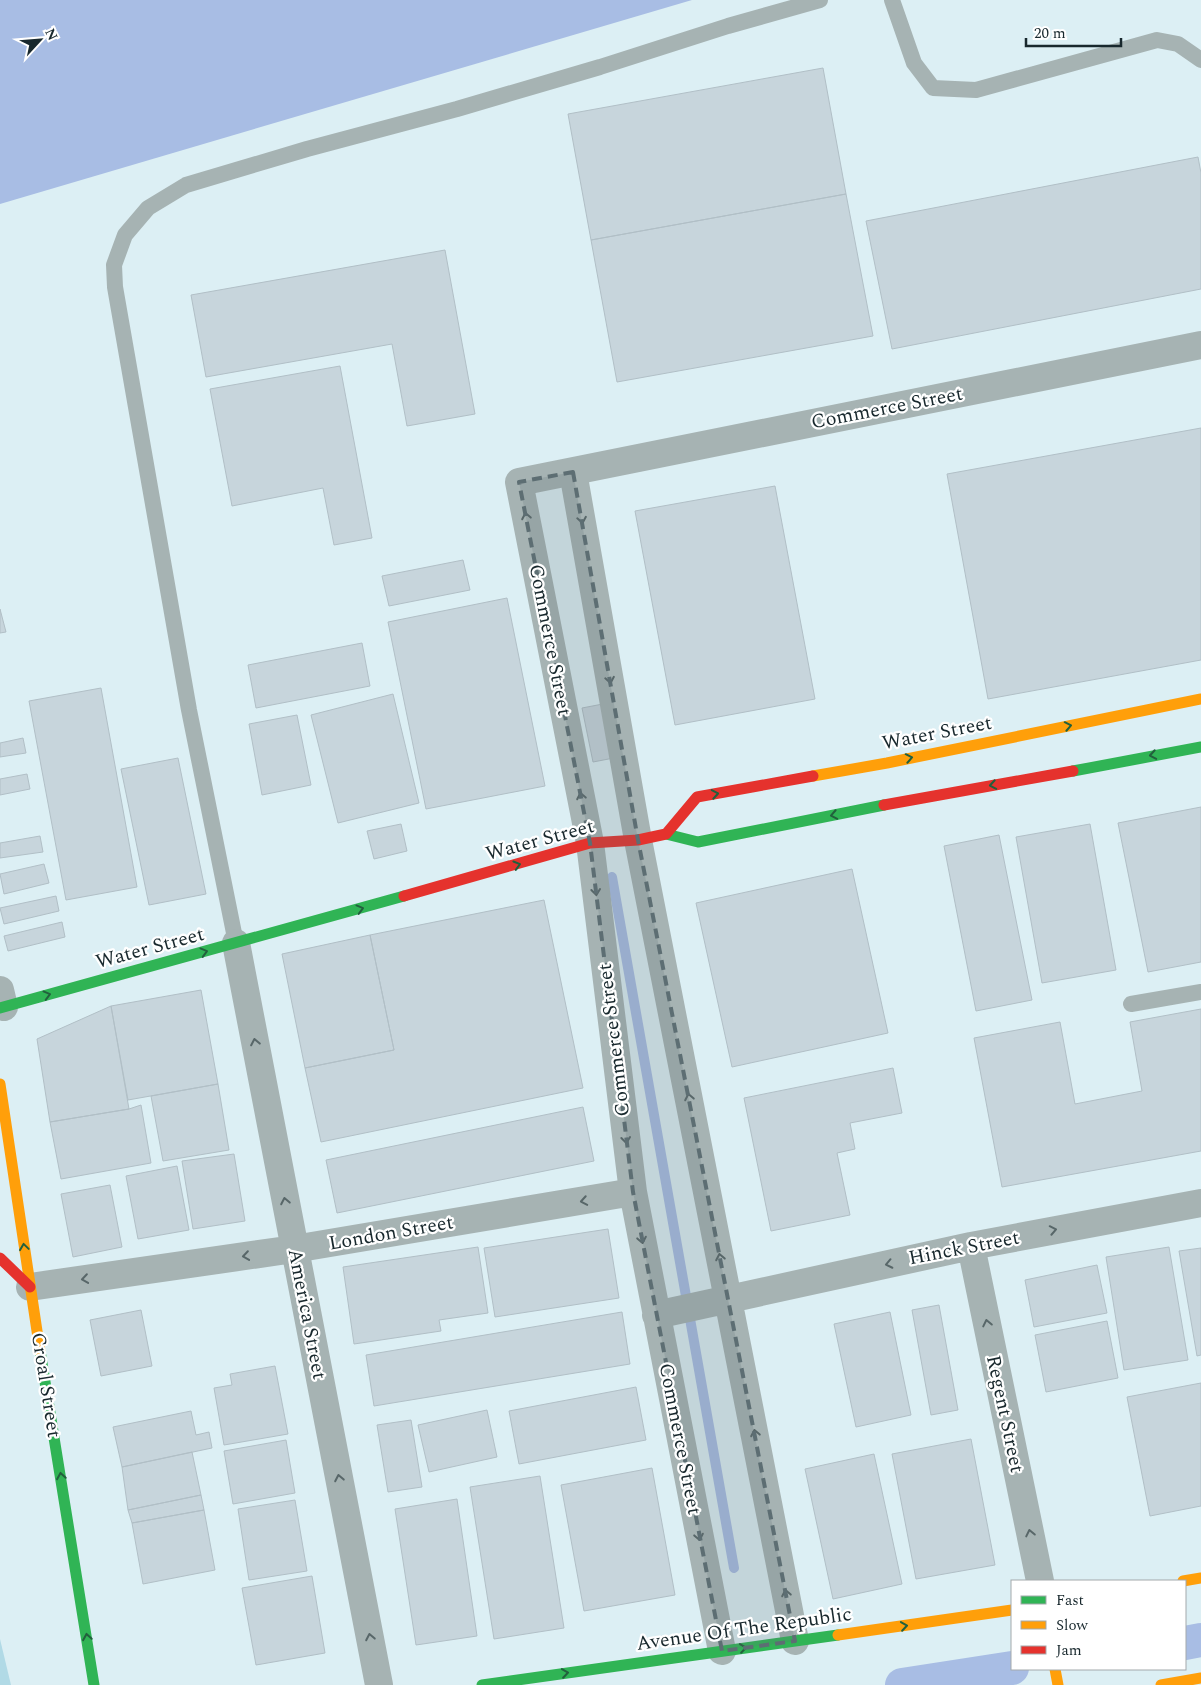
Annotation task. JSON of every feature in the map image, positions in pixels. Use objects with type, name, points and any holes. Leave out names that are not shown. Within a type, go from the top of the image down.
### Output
[{"type":"street","name":"Commerce Street","points":[[722,1651],[632,1192],[590,843],[519,482],[1201,345]]},
{"type":"street","points":[[574,472],[638,840],[795,1641]]},
{"type":"street","name":"Water Street","points":[[1,1002],[236,943],[590,843],[638,840],[666,834],[697,797],[887,767],[1201,699]]},
{"type":"street","points":[[666,834],[698,842],[890,800],[1201,746]]},
{"type":"street","name":"America Street","points":[[236,943],[379,1685]]},
{"type":"street","name":"Croal Street","points":[[0,1084],[30,1287],[94,1685]]},
{"type":"street","name":"London Street","points":[[30,1287],[294,1249],[632,1192]]},
{"type":"street","name":"Hinck Street","points":[[656,1315],[971,1246],[1201,1203]]},
{"type":"street","name":"Regent Street","points":[[971,1246],[1040,1580]]},
{"type":"street","points":[[0,1258],[30,1287]]},
{"type":"street","points":[[1186,1580],[1201,1578]]},
{"type":"street","name":"Avenue Of The Republic","points":[[482,1685],[598,1677],[722,1651],[1011,1610]]},
{"type":"street","points":[[1161,1685],[1201,1678]]},
{"type":"lane","points":[[236,943],[189,710],[115,286],[114,265],[125,235],[148,208],[186,185],[600,67],[728,26],[820,0]]},
{"type":"lane","points":[[892,0],[914,63],[933,88],[976,90],[1156,40],[1178,44],[1201,60]]},
{"type":"lane","points":[[1131,1004],[1201,992]]},
{"type":"highlighted area","points":[[573,472],[638,840],[795,1641],[722,1651],[633,1192],[590,843],[519,482]]},
{"type":"shaded area","points":[[0,0],[692,0],[0,204]]},
{"type":"shaded area","points":[[0,1639],[11,1685],[0,1685]]},
{"type":"building","points":[[823,68],[846,194],[591,240],[568,114]]},
{"type":"building","points":[[1198,157],[1201,173],[1201,289],[892,349],[866,221]]},
{"type":"building","points":[[846,194],[873,336],[617,382],[591,240]]},
{"type":"building","points":[[445,250],[475,414],[407,426],[392,344],[206,377],[191,295]]},
{"type":"building","points":[[340,366],[372,538],[334,545],[323,488],[232,506],[210,389]]},
{"type":"building","points":[[1201,428],[1201,660],[988,699],[947,474]]},
{"type":"building","points":[[775,486],[815,699],[675,725],[635,511]]},
{"type":"building","points":[[463,560],[470,590],[389,606],[382,576]]},
{"type":"building","points":[[507,598],[545,786],[426,809],[388,622]]},
{"type":"building","points":[[0,609],[6,632],[0,633]]},
{"type":"building","points":[[362,643],[370,686],[256,708],[248,665]]},
{"type":"building","points":[[101,688],[137,887],[66,900],[29,701]]},
{"type":"building","points":[[393,694],[419,803],[338,823],[311,715]]},
{"type":"building","points":[[608,703],[619,757],[593,762],[582,708]]},
{"type":"building","points":[[297,715],[311,785],[262,795],[249,724]]},
{"type":"building","points":[[23,738],[26,753],[0,757],[0,743]]},
{"type":"building","points":[[178,758],[206,894],[149,905],[121,769]]},
{"type":"building","points":[[27,774],[30,789],[0,795],[0,779]]},
{"type":"building","points":[[1201,807],[1201,962],[1148,972],[1118,823]]},
{"type":"building","points":[[401,824],[407,851],[374,859],[367,831]]},
{"type":"building","points":[[1090,824],[1116,970],[1042,983],[1016,837]]},
{"type":"building","points":[[999,835],[1032,1000],[976,1011],[944,846]]},
{"type":"building","points":[[40,836],[43,852],[0,858],[0,843]]},
{"type":"building","points":[[44,864],[49,883],[4,894],[0,874]]},
{"type":"building","points":[[852,869],[888,1033],[732,1067],[696,903]]},
{"type":"building","points":[[56,896],[59,911],[4,924],[0,908]]},
{"type":"building","points":[[544,900],[583,1088],[321,1142],[305,1068],[394,1050],[370,935]]},
{"type":"building","points":[[62,922],[65,937],[8,951],[4,936]]},
{"type":"building","points":[[370,935],[394,1050],[305,1068],[282,954]]},
{"type":"building","points":[[201,990],[218,1084],[128,1100],[111,1006]]},
{"type":"building","points":[[111,1006],[129,1109],[50,1122],[37,1039]]},
{"type":"building","points":[[1201,1009],[1201,1151],[1002,1187],[974,1038],[1060,1022],[1075,1104],[1142,1091],[1130,1022]]},
{"type":"building","points":[[893,1068],[902,1113],[850,1123],[855,1149],[837,1153],[850,1215],[771,1231],[744,1098]]},
{"type":"building","points":[[218,1084],[229,1150],[163,1161],[151,1096]]},
{"type":"building","points":[[141,1105],[151,1163],[61,1179],[50,1122],[129,1109]]},
{"type":"building","points":[[583,1107],[594,1161],[337,1213],[326,1160]]},
{"type":"building","points":[[234,1154],[245,1221],[193,1229],[182,1161]]},
{"type":"building","points":[[177,1166],[189,1230],[138,1239],[126,1176]]},
{"type":"building","points":[[110,1185],[122,1247],[73,1257],[61,1194]]},
{"type":"building","points":[[608,1229],[619,1298],[495,1317],[484,1248]]},
{"type":"building","points":[[478,1247],[488,1313],[439,1320],[441,1331],[354,1344],[343,1267]]},
{"type":"building","points":[[1169,1247],[1188,1360],[1124,1370],[1106,1257]]},
{"type":"building","points":[[1201,1248],[1201,1355],[1197,1356],[1179,1251]]},
{"type":"building","points":[[1097,1265],[1107,1313],[1034,1327],[1025,1280]]},
{"type":"building","points":[[939,1305],[958,1410],[931,1415],[912,1310]]},
{"type":"building","points":[[141,1310],[152,1366],[101,1376],[90,1320]]},
{"type":"building","points":[[622,1312],[630,1364],[374,1406],[366,1355]]},
{"type":"building","points":[[890,1312],[911,1415],[856,1427],[834,1324]]},
{"type":"building","points":[[1107,1321],[1118,1378],[1046,1392],[1035,1335]]},
{"type":"building","points":[[275,1366],[288,1434],[224,1445],[214,1388],[232,1385],[230,1374]]},
{"type":"building","points":[[1201,1383],[1201,1506],[1150,1516],[1127,1397]]},
{"type":"building","points":[[636,1387],[646,1440],[519,1464],[509,1411]]},
{"type":"building","points":[[487,1410],[497,1457],[429,1472],[418,1425]]},
{"type":"building","points":[[191,1411],[196,1435],[209,1432],[212,1448],[122,1467],[113,1427]]},
{"type":"building","points":[[411,1420],[422,1487],[388,1492],[377,1425]]},
{"type":"building","points":[[971,1439],[995,1565],[916,1579],[892,1454]]},
{"type":"building","points":[[286,1440],[295,1493],[233,1504],[224,1451]]},
{"type":"building","points":[[192,1452],[201,1495],[128,1510],[122,1467]]},
{"type":"building","points":[[874,1454],[902,1584],[833,1599],[805,1469]]},
{"type":"building","points":[[652,1468],[675,1595],[584,1611],[561,1485]]},
{"type":"building","points":[[540,1476],[564,1628],[494,1639],[470,1487]]},
{"type":"building","points":[[201,1495],[204,1510],[132,1523],[128,1510]]},
{"type":"building","points":[[457,1499],[477,1636],[416,1645],[395,1509]]},
{"type":"building","points":[[295,1500],[307,1571],[249,1580],[238,1509]]},
{"type":"building","points":[[204,1510],[215,1570],[143,1584],[132,1523]]},
{"type":"building","points":[[312,1576],[325,1653],[256,1665],[242,1588]]},
{"type":"waterway","points":[[612,877],[734,1568]]},
{"type":"waterway","points":[[1186,1643],[1201,1640]]},
{"type":"waterway","points":[[902,1685],[1011,1668]]},
{"type":"traffic: fast","points":[[1073,771],[1201,747]]},
{"type":"traffic: fast","points":[[666,834],[698,842],[884,805]]},
{"type":"traffic: fast","points":[[0,1008],[404,896]]},
{"type":"traffic: fast","points":[[40,1351],[94,1685]]},
{"type":"traffic: fast","points":[[482,1685],[838,1635]]},
{"type":"traffic: slow","points":[[813,776],[887,763],[1201,699]]},
{"type":"traffic: slow","points":[[0,1084],[40,1351]]},
{"type":"traffic: slow","points":[[1186,1580],[1201,1578]]},
{"type":"traffic: slow","points":[[838,1635],[1011,1610]]},
{"type":"traffic: slow","points":[[1055,1670],[1058,1685]]},
{"type":"traffic: slow","points":[[1161,1685],[1201,1678]]},
{"type":"traffic: jam","points":[[884,805],[1073,771]]},
{"type":"traffic: jam","points":[[404,896],[590,843],[638,840],[666,834],[697,797],[813,776]]},
{"type":"traffic: jam","points":[[0,1258],[30,1287]]}]
